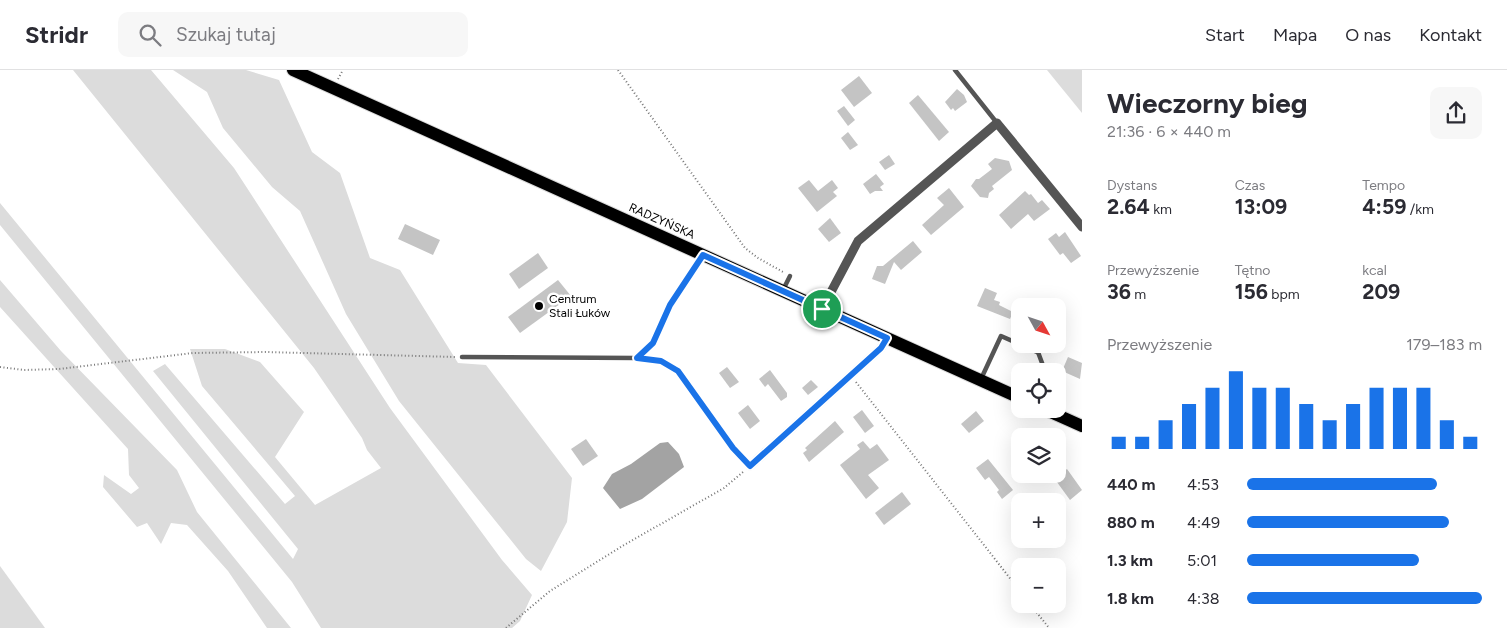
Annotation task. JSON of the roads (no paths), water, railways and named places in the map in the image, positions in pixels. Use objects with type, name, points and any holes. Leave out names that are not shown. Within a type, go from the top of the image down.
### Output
[{"type":"main road","name":"RADZYŃSKA","points":[[293,70],[1011,394]]},
{"type":"main road","points":[[1064,418],[1082,426]]},
{"type":"street","points":[[822,309],[858,241],[997,123],[1082,227]]},
{"type":"street","points":[[750,466],[881,348],[887,338]]},
{"type":"lane","points":[[955,70],[997,123]]},
{"type":"lane","points":[[637,358],[653,343],[670,305],[703,255]]},
{"type":"lane","points":[[783,291],[790,276]]},
{"type":"lane","points":[[981,380],[1002,336],[1011,340]]},
{"type":"lane","points":[[462,357],[637,358],[661,361],[678,371],[733,448],[750,466]]},
{"type":"place","name":"Centrum Stali Łuków","points":[[539,306]]}]
